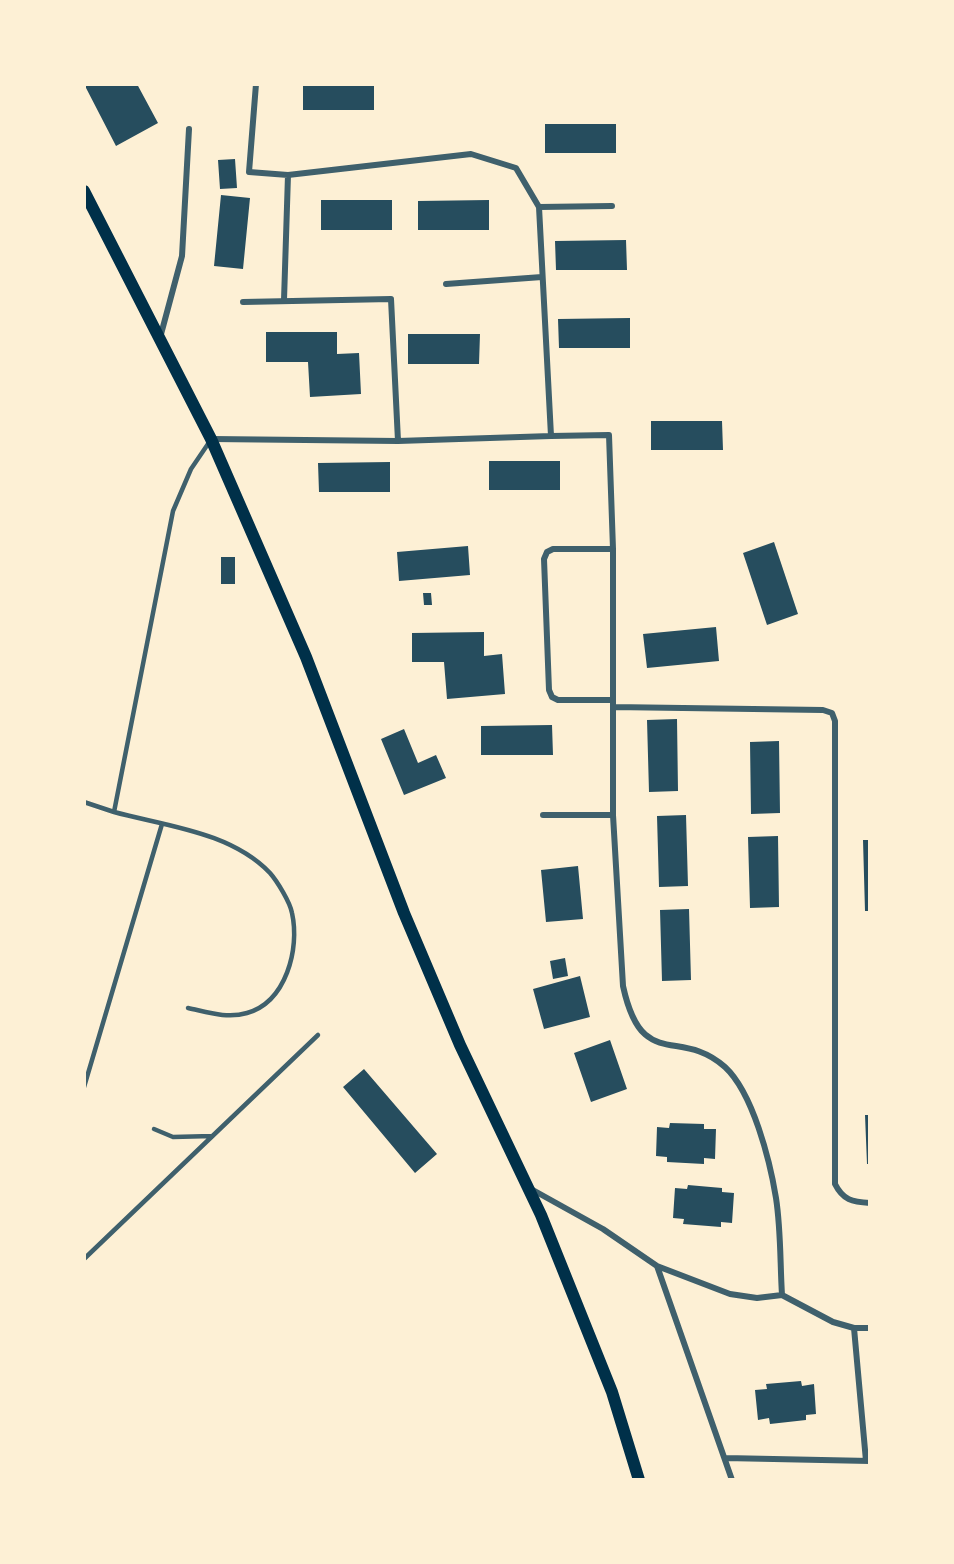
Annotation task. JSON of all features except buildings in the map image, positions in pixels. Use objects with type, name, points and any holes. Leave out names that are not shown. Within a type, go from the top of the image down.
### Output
[{"type":"main road","points":[[84,191],[211,439],[306,657],[404,913],[459,1045],[528,1187],[612,1392],[639,1480]]},
{"type":"street","points":[[256,84],[249,172],[288,175],[471,154],[516,168],[539,207],[551,436]]},
{"type":"street","points":[[160,338],[182,256],[189,129]]},
{"type":"street","points":[[284,300],[288,175]]},
{"type":"street","points":[[539,207],[612,206]]},
{"type":"street","points":[[446,284],[542,278]]},
{"type":"street","points":[[243,302],[391,299],[398,441]]},
{"type":"street","points":[[211,439],[398,441],[609,435],[613,549],[613,815],[623,986],[635,1025],[648,1037],[662,1044],[713,1058],[726,1069],[750,1107],[776,1198],[782,1295]]},
{"type":"street","points":[[613,549],[553,549],[547,552],[544,559],[549,690],[552,698],[613,703],[824,710],[832,713],[835,721],[835,1184],[840,1195],[847,1199],[870,1203]]},
{"type":"street","points":[[543,815],[613,815]]},
{"type":"street","points":[[528,1187],[603,1229],[657,1266],[730,1294],[757,1298],[782,1295],[833,1323],[854,1328],[870,1328]]},
{"type":"street","points":[[657,1266],[732,1480]]},
{"type":"street","points":[[725,1458],[868,1461],[854,1328]]},
{"type":"lane","points":[[114,812],[173,511],[191,469],[211,439]]},
{"type":"lane","points":[[84,802],[230,843],[270,874],[292,912],[292,948],[286,978],[270,998],[248,1013],[223,1016],[188,1008]]},
{"type":"lane","points":[[84,1087],[162,824]]},
{"type":"lane","points":[[84,1259],[318,1035]]},
{"type":"lane","points":[[154,1129],[173,1137],[212,1136]]}]
